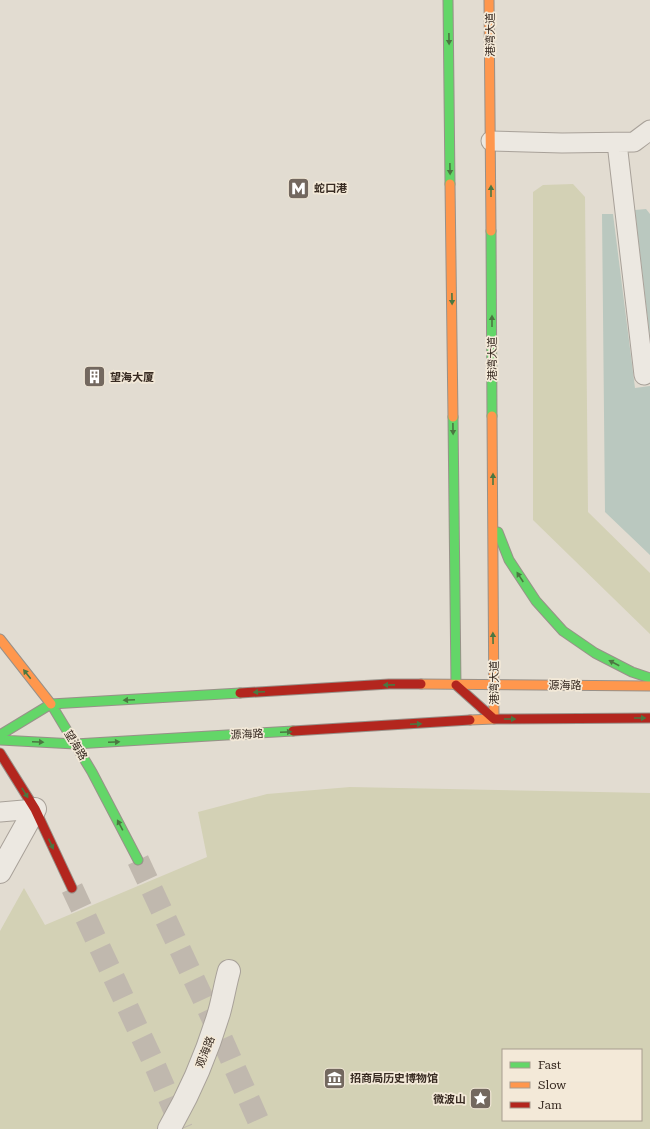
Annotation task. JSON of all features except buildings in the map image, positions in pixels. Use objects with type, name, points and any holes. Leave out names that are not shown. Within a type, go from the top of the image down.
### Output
[{"type":"main road","points":[[448,0],[456,685],[494,719]]},
{"type":"main road","name":"港湾大道","points":[[490,0],[494,719]]},
{"type":"main road","points":[[493,518],[508,560],[536,601],[564,630],[595,652],[632,672],[650,678]]},
{"type":"main road","name":"望海路","points":[[0,639],[51,704],[92,772],[138,860]]},
{"type":"main road","name":"源海路","points":[[0,735],[51,704],[389,684],[650,686]]},
{"type":"main road","name":"源海路","points":[[0,740],[75,744],[494,719],[650,718]]},
{"type":"main road","points":[[0,753],[35,809],[72,888]]},
{"type":"street","points":[[0,872],[35,809]]},
{"type":"street","name":"观海路","points":[[169,1129],[195,1079],[210,1042],[220,1012],[228,970]]},
{"type":"lane","points":[[491,141],[562,143],[634,142],[650,130]]},
{"type":"lane","points":[[617,143],[644,375]]},
{"type":"lane","points":[[0,812],[35,809]]},
{"type":"shaded area","points":[[573,184],[585,197],[588,512],[650,573],[650,634],[533,520],[533,192],[543,185]]},
{"type":"shaded area","points":[[646,209],[650,214],[650,338],[635,210]]},
{"type":"shaded area","points":[[602,214],[613,214],[635,388],[650,386],[650,555],[605,512]]},
{"type":"shaded area","points":[[350,787],[650,793],[650,1129],[0,1129],[0,931],[24,888],[45,925],[207,857],[198,812],[267,794]]},
{"type":"tunnel","points":[[138,860],[221,1037],[262,1129]]},
{"type":"tunnel","points":[[72,888],[156,1068],[182,1129]]},
{"type":"traffic: fast","points":[[448,0],[450,184]]},
{"type":"traffic: fast","points":[[491,231],[492,416]]},
{"type":"traffic: fast","points":[[453,417],[456,685]]},
{"type":"traffic: fast","points":[[498,532],[509,560],[536,601],[563,631],[595,653],[632,672],[650,678]]},
{"type":"traffic: fast","points":[[0,735],[51,704],[240,693]]},
{"type":"traffic: fast","points":[[51,704],[92,772],[138,860]]},
{"type":"traffic: fast","points":[[0,740],[75,744],[293,731]]},
{"type":"traffic: slow","points":[[489,0],[491,231]]},
{"type":"traffic: slow","points":[[450,184],[453,417]]},
{"type":"traffic: slow","points":[[470,720],[494,719],[492,416]]},
{"type":"traffic: slow","points":[[0,639],[51,704]]},
{"type":"traffic: slow","points":[[421,684],[650,686]]},
{"type":"traffic: jam","points":[[240,693],[389,684],[421,684]]},
{"type":"traffic: jam","points":[[456,685],[494,719],[650,718]]},
{"type":"traffic: jam","points":[[293,731],[470,720]]},
{"type":"traffic: jam","points":[[0,753],[35,809],[72,888]]},
{"type":"place","name":"蛇口港","points":[[299,188]]},
{"type":"place","name":"望海大厦","points":[[94,377]]},
{"type":"place","name":"招商局历史博物馆","points":[[335,1078]]},
{"type":"place","name":"微波山","points":[[481,1099]]}]
